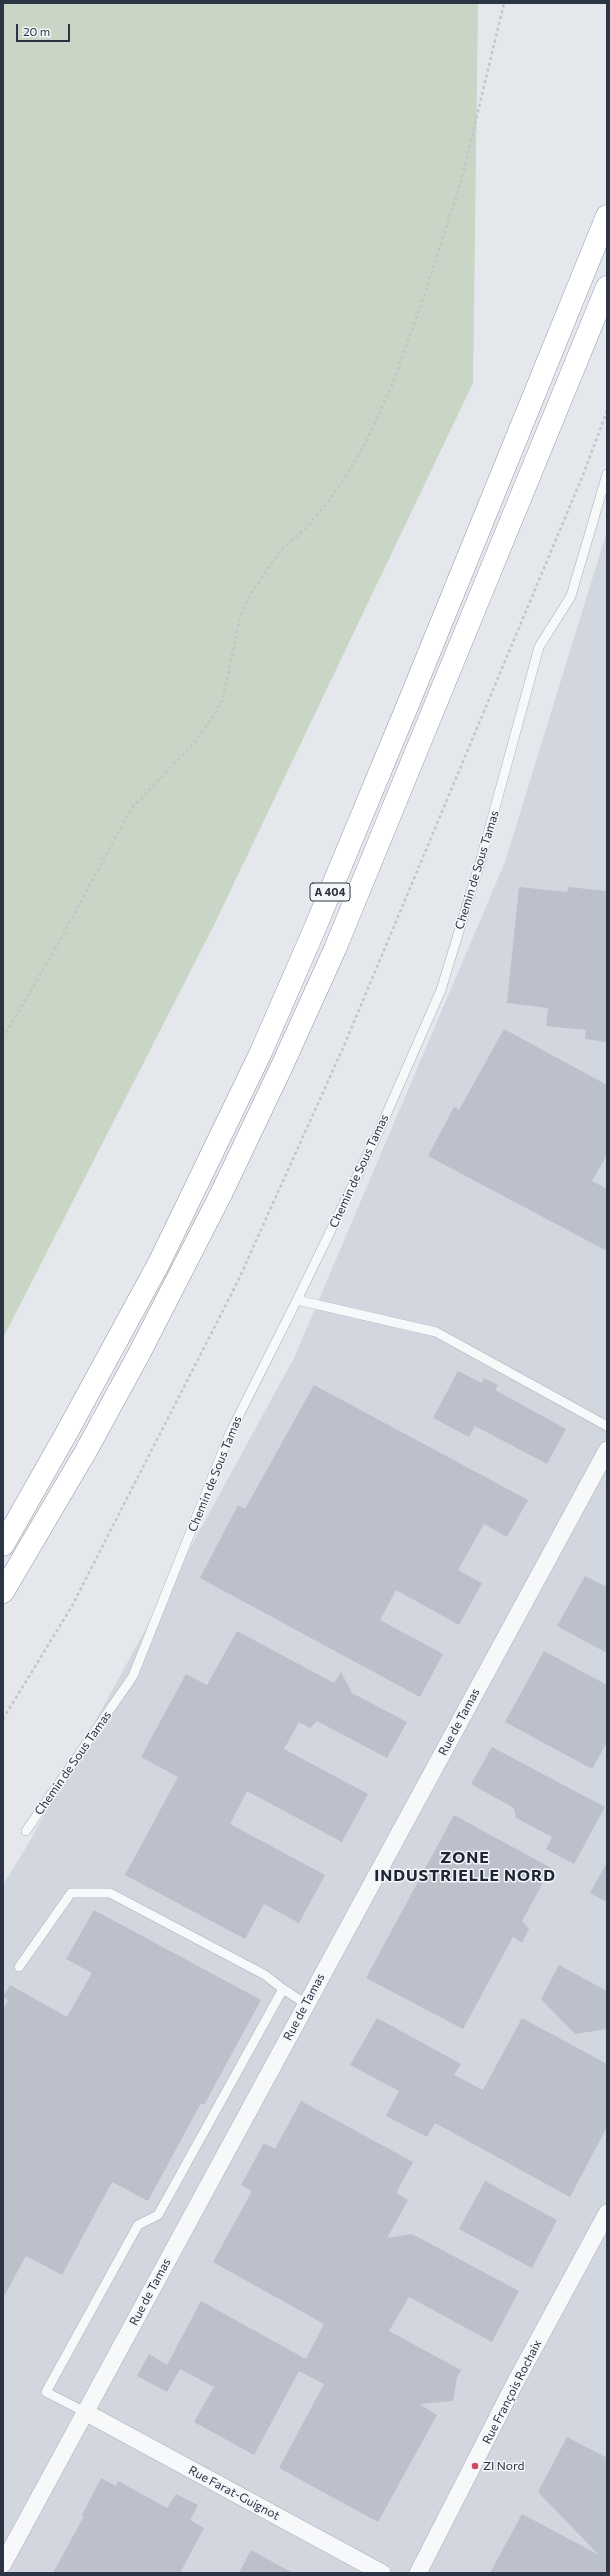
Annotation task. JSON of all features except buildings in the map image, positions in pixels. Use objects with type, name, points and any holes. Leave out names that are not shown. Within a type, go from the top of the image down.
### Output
[{"type":"highway","name":"A 404","points":[[3,1544],[66,1434],[159,1264],[261,1052],[315,928],[406,709],[607,216]]},
{"type":"highway","name":"A 404","points":[[3,1592],[86,1451],[139,1354],[221,1194],[282,1066],[335,949],[607,287]]},
{"type":"street","name":"Rue de Tamas","points":[[3,2564],[607,1450]]},
{"type":"street","name":"Rue François Rochaix","points":[[418,2573],[515,2383],[607,2213]]},
{"type":"street","name":"Rue Farat-Guignot","points":[[85,2412],[382,2573]]},
{"type":"lane","name":"Chemin de Sous Tamas","points":[[26,1831],[134,1676],[230,1433],[297,1300],[379,1131],[441,990],[481,859],[539,647],[571,596],[607,474]]},
{"type":"lane","points":[[297,1300],[436,1332],[607,1426]]},
{"type":"lane","points":[[19,1967],[71,1893],[110,1893],[266,1975],[282,1989],[306,2004]]},
{"type":"lane","points":[[85,2412],[46,2392],[138,2225],[158,2215],[282,1989]]},
{"type":"path","points":[[3,1038],[53,953],[131,809],[193,744],[215,714],[223,698],[240,618],[248,598],[281,550],[305,529],[324,508],[349,472],[368,438],[392,385],[423,299],[462,178],[504,3]]},
{"type":"path","points":[[3,1719],[72,1606],[240,1276],[343,1048],[583,475],[607,411]]},
{"type":"shaded area","points":[[607,531],[607,2573],[3,2573],[3,1885],[27,1846],[294,1358],[505,862]]},
{"type":"green space","points":[[3,3],[478,3],[473,383],[215,923],[3,1338]]},
{"type":"place","name":"ZI Nord","points":[[475,2466]]},
{"type":"district","name":"ZONE INDUSTRIELLE NORD","points":[[465,1867]]}]
